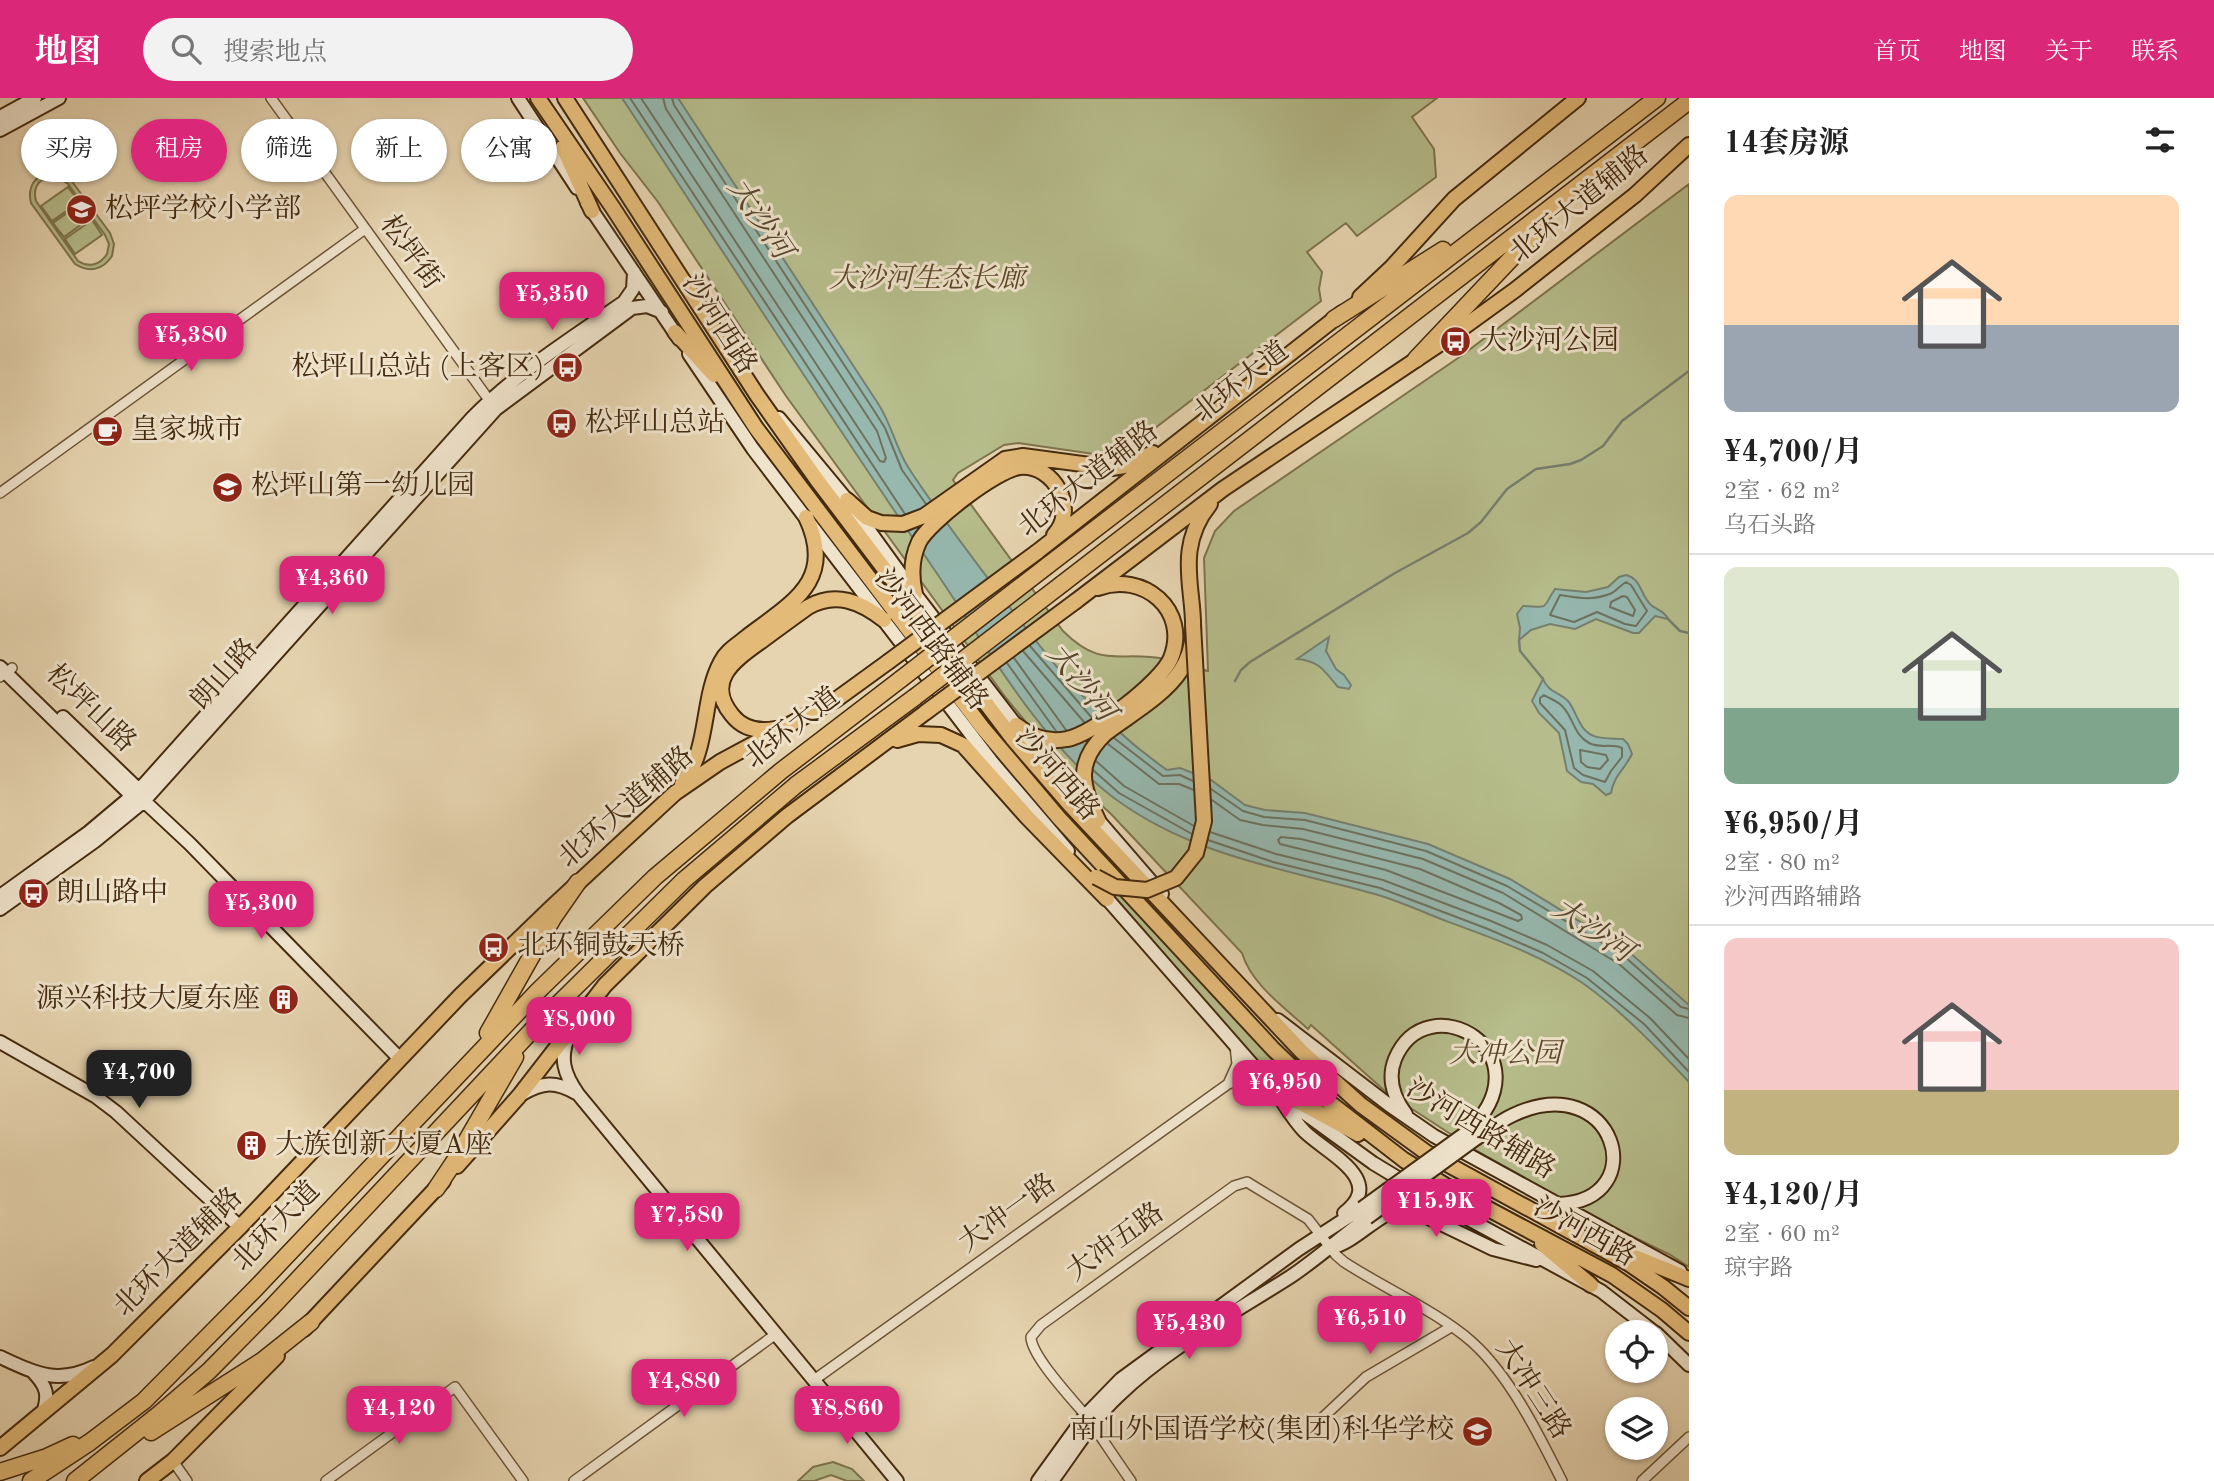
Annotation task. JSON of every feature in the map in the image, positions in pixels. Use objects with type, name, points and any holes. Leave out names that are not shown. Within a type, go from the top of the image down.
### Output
[{"type":"highway","name":"北环大道","points":[[32,1481],[144,1401],[254,1290],[537,992],[655,877],[760,788],[1657,98]]},
{"type":"highway","name":"北环大道","points":[[78,1479],[209,1370],[273,1306],[536,1026],[628,934],[739,831],[1689,101]]},
{"type":"highway","points":[[1416,359],[1592,177]]},
{"type":"highway","points":[[1334,319],[1537,190]]},
{"type":"highway","points":[[450,1083],[495,1023],[554,918],[578,882]]},
{"type":"highway","points":[[436,1189],[536,1026]]},
{"type":"highway","points":[[78,1479],[262,1361],[311,1322]]},
{"type":"highway","points":[[0,1472],[70,1447],[144,1401]]},
{"type":"main road","points":[[0,117],[35,98]]},
{"type":"main road","points":[[0,130],[60,98]]},
{"type":"main road","name":"沙河西路辅路","points":[[517,98],[737,426],[992,762],[1273,1089],[1373,1163],[1430,1198],[1591,1285],[1640,1320]]},
{"type":"main road","points":[[557,98],[584,139],[606,162]]},
{"type":"main road","name":"沙河西路","points":[[565,98],[757,395],[856,533],[1013,739],[1070,805],[1320,1070],[1383,1122],[1454,1168],[1583,1237],[1655,1281],[1689,1308]]},
{"type":"main road","name":"北环大道辅路","points":[[0,1448],[112,1356],[240,1227],[460,996],[675,793],[720,762],[837,699],[1037,552],[1334,319],[1392,267],[1454,199],[1578,98]]},
{"type":"main road","name":"沙河西路","points":[[540,100],[739,403],[802,491],[965,706],[1041,797],[1286,1063],[1325,1099],[1423,1172],[1612,1275],[1662,1310],[1689,1333]]},
{"type":"main road","points":[[551,116],[592,211]]},
{"type":"main road","name":"北环大道辅路","points":[[147,1481],[173,1461],[311,1322],[436,1189],[519,1096],[618,971],[705,886],[787,816],[1223,489],[1515,290],[1634,195],[1689,145]]},
{"type":"main road","points":[[1634,195],[1689,160]]},
{"type":"main road","name":"朗山路","points":[[0,896],[138,795],[489,401],[624,302],[633,289],[634,272]]},
{"type":"main road","name":"朗山路","points":[[0,909],[96,841],[496,409],[632,308],[647,306],[662,312]]},
{"type":"main road","points":[[675,332],[739,403]]},
{"type":"main road","name":"沙河西路辅路","points":[[757,395],[805,447],[847,500],[1016,725],[1153,880],[1187,929]]},
{"type":"main road","points":[[915,594],[912,574],[916,548],[928,530],[1005,459],[1024,456],[1112,468],[1134,462],[1183,438]]},
{"type":"main road","points":[[847,500],[867,518],[896,524],[917,520],[994,471],[1029,467],[1046,474],[1058,487],[1063,503],[1063,520],[1059,530],[1037,552]]},
{"type":"main road","points":[[1067,849],[1096,877],[1121,888],[1147,890],[1176,878],[1196,853],[1204,821],[1187,558],[1189,546],[1204,512],[1223,489]]},
{"type":"main road","points":[[798,607],[812,579],[816,562],[815,538],[806,517]]},
{"type":"main road","points":[[1016,725],[1030,735],[1059,740],[1078,736],[1159,677],[1170,662],[1175,637],[1172,621],[1165,605],[1153,592],[1136,584],[1117,583],[1106,585],[1076,601]]},
{"type":"main road","points":[[675,793],[695,761],[717,671],[734,654],[798,607],[818,602],[839,599],[862,605],[884,620]]},
{"type":"main road","points":[[1098,820],[1084,790],[1083,772],[1093,747],[1106,733],[1174,680],[1190,653],[1193,625]]},
{"type":"main road","points":[[734,654],[722,684],[722,696],[731,714],[744,726],[755,730],[793,723]]},
{"type":"main road","name":"松坪山路","points":[[0,655],[5,671],[199,853],[400,1059]]},
{"type":"main road","points":[[877,750],[918,733],[941,735],[963,746],[1107,899]]},
{"type":"main road","name":"沙河西路辅路","points":[[1258,1006],[1413,1123],[1469,1156],[1662,1259],[1689,1278]]},
{"type":"main road","points":[[575,1022],[563,1050],[563,1060],[569,1081],[578,1094],[897,1481]]},
{"type":"main road","points":[[1413,1123],[1395,1096],[1391,1084],[1394,1061],[1406,1042],[1415,1035],[1435,1027],[1451,1026],[1467,1031],[1480,1040],[1490,1053],[1495,1068],[1494,1094],[1472,1135]]},
{"type":"main road","points":[[0,1042],[95,1096],[117,1112],[240,1227]]},
{"type":"main road","points":[[519,1096],[533,1087],[552,1083],[578,1094]]},
{"type":"main road","points":[[1273,1089],[1389,1149]]},
{"type":"main road","points":[[1273,1089],[1301,1129],[1350,1169],[1359,1182],[1359,1195],[1354,1204],[1321,1235]]},
{"type":"main road","points":[[1052,1481],[1104,1395],[1130,1372],[1321,1235],[1364,1213],[1472,1135],[1515,1114],[1544,1106],[1572,1107],[1595,1117],[1612,1143],[1614,1158],[1610,1173],[1593,1194],[1578,1202],[1559,1204]]},
{"type":"main road","points":[[1331,1248],[1350,1242],[1396,1210],[1408,1208],[1493,1249],[1546,1262]]},
{"type":"main road","points":[[1038,1481],[1089,1421],[1119,1395],[1225,1316],[1290,1277],[1331,1248],[1364,1213]]},
{"type":"main road","points":[[1519,1225],[1591,1285]]},
{"type":"main road","points":[[1583,1237],[1689,1278]]},
{"type":"main road","name":"沙河西路辅路","points":[[1668,1345],[1689,1365]]},
{"type":"main road","points":[[0,1357],[49,1377],[78,1374],[112,1356]]},
{"type":"main road","points":[[34,1373],[47,1390],[43,1415]]},
{"type":"street","name":"松坪街","points":[[271,98],[489,401]]},
{"type":"street","points":[[0,493],[365,229]]},
{"type":"street","points":[[1228,1084],[1237,1064],[1234,1043]]},
{"type":"street","points":[[1228,1084],[1253,1078],[1273,1089]]},
{"type":"street","name":"大冲一路","points":[[814,1380],[1228,1084]]},
{"type":"street","name":"大冲五路","points":[[1089,1421],[1074,1405],[1031,1344],[1033,1333],[1041,1325],[1240,1183],[1252,1183],[1308,1219],[1321,1235]]},
{"type":"street","name":"大冲三路","points":[[1321,1235],[1348,1265],[1473,1343],[1500,1375],[1523,1409],[1562,1481]]},
{"type":"street","points":[[1318,1422],[1366,1377],[1451,1327]]},
{"type":"street","points":[[574,1481],[776,1334]]},
{"type":"street","points":[[326,1481],[455,1387],[523,1481]]},
{"type":"street","points":[[1089,1421],[1131,1481]]},
{"type":"street","points":[[1642,1481],[1689,1437]]},
{"type":"street","points":[[1650,1481],[1689,1444]]},
{"type":"street","points":[[173,1461],[187,1481]]},
{"type":"green space","name":"大沙河生态长廊","points":[[583,98],[1437,98],[1412,117],[1434,149],[1436,177],[1357,236],[1346,223],[1307,252],[1322,272],[1319,289],[1321,301],[1129,448],[1101,455],[1018,443],[1004,445],[958,473],[953,480],[1063,631],[1077,643],[1100,655],[1165,659],[1208,671],[1204,558],[1215,531],[1234,511],[1461,356],[1689,184],[1689,1267],[1669,1254],[1598,1220],[1472,1148],[1386,1092],[1311,1025],[1308,1029],[1270,995],[1253,975],[1242,953],[1111,814],[1073,779],[1006,698],[786,396],[658,202],[620,153]]},
{"type":"green space","points":[[34,182],[40,182],[35,191],[36,201],[78,261],[94,264],[107,254],[109,244],[65,182],[72,182],[110,233],[114,244],[112,256],[95,269],[75,264],[31,203],[31,187]]},
{"type":"green space","points":[[68,187],[79,202],[52,221],[41,206]]},
{"type":"green space","points":[[80,204],[90,218],[64,237],[53,223]]},
{"type":"green space","points":[[92,220],[102,235],[75,254],[65,239]]},
{"type":"green space","points":[[1108,889],[1120,894],[1247,1032],[1325,1108],[1286,1089],[1254,1058]]},
{"type":"green space","points":[[833,1462],[852,1469],[864,1481],[847,1481],[831,1475],[814,1481],[798,1481],[813,1467]]},
{"type":"water","name":"大沙河","points":[[622,98],[678,98],[879,405],[904,460],[929,498],[1054,663],[1117,730],[1167,770],[1180,768],[1211,780],[1245,805],[1265,810],[1305,813],[1428,844],[1510,879],[1628,951],[1689,1005],[1689,1082],[1612,1006],[1584,984],[1535,956],[1384,897],[1273,868],[1207,847],[1144,818],[1114,798],[1087,775],[1038,722],[995,662]]},
{"type":"water","points":[[1626,575],[1635,580],[1647,601],[1668,619],[1655,616],[1639,633],[1596,619],[1575,629],[1550,624],[1531,630],[1519,640],[1517,614],[1523,606],[1544,606],[1555,589],[1586,592],[1608,587],[1619,577]]},
{"type":"water","points":[[1329,637],[1326,651],[1336,669],[1351,685],[1349,689],[1338,687],[1316,665],[1297,659]]},
{"type":"water","points":[[1543,679],[1551,689],[1568,701],[1587,732],[1597,737],[1623,739],[1628,744],[1632,754],[1615,781],[1611,793],[1606,795],[1593,784],[1581,782],[1567,771],[1559,733],[1539,713],[1532,701]]},
{"type":"waterway","points":[[1235,681],[1241,670],[1250,662],[1395,573],[1468,533],[1481,522],[1507,489],[1536,469],[1570,464],[1603,446],[1622,421],[1689,371]]},
{"type":"waterway","points":[[1668,619],[1680,631],[1689,633]]},
{"type":"waterway","points":[[1519,640],[1520,651],[1543,679]]},
{"type":"place","name":"松坪学校小学部","points":[[82,210]]},
{"type":"place","name":"大沙河公园","points":[[1456,342]]},
{"type":"place","name":"松坪山总站 (上客区)","points":[[567,368]]},
{"type":"place","name":"松坪山总站","points":[[562,424]]},
{"type":"place","name":"皇家城市","points":[[108,431]]},
{"type":"place","name":"松坪山第一幼儿园","points":[[228,487]]},
{"type":"place","name":"朗山路中","points":[[33,894]]},
{"type":"place","name":"北环铜鼓天桥","points":[[494,947]]},
{"type":"place","name":"源兴科技大厦东座","points":[[283,1000]]},
{"type":"place","name":"大族创新大厦A座","points":[[252,1146]]},
{"type":"place","name":"南山外国语学校(集团)科华学校","points":[[1477,1431]]},
{"type":"park label","name":"大冲公园","points":[[1505,1055]]}]
